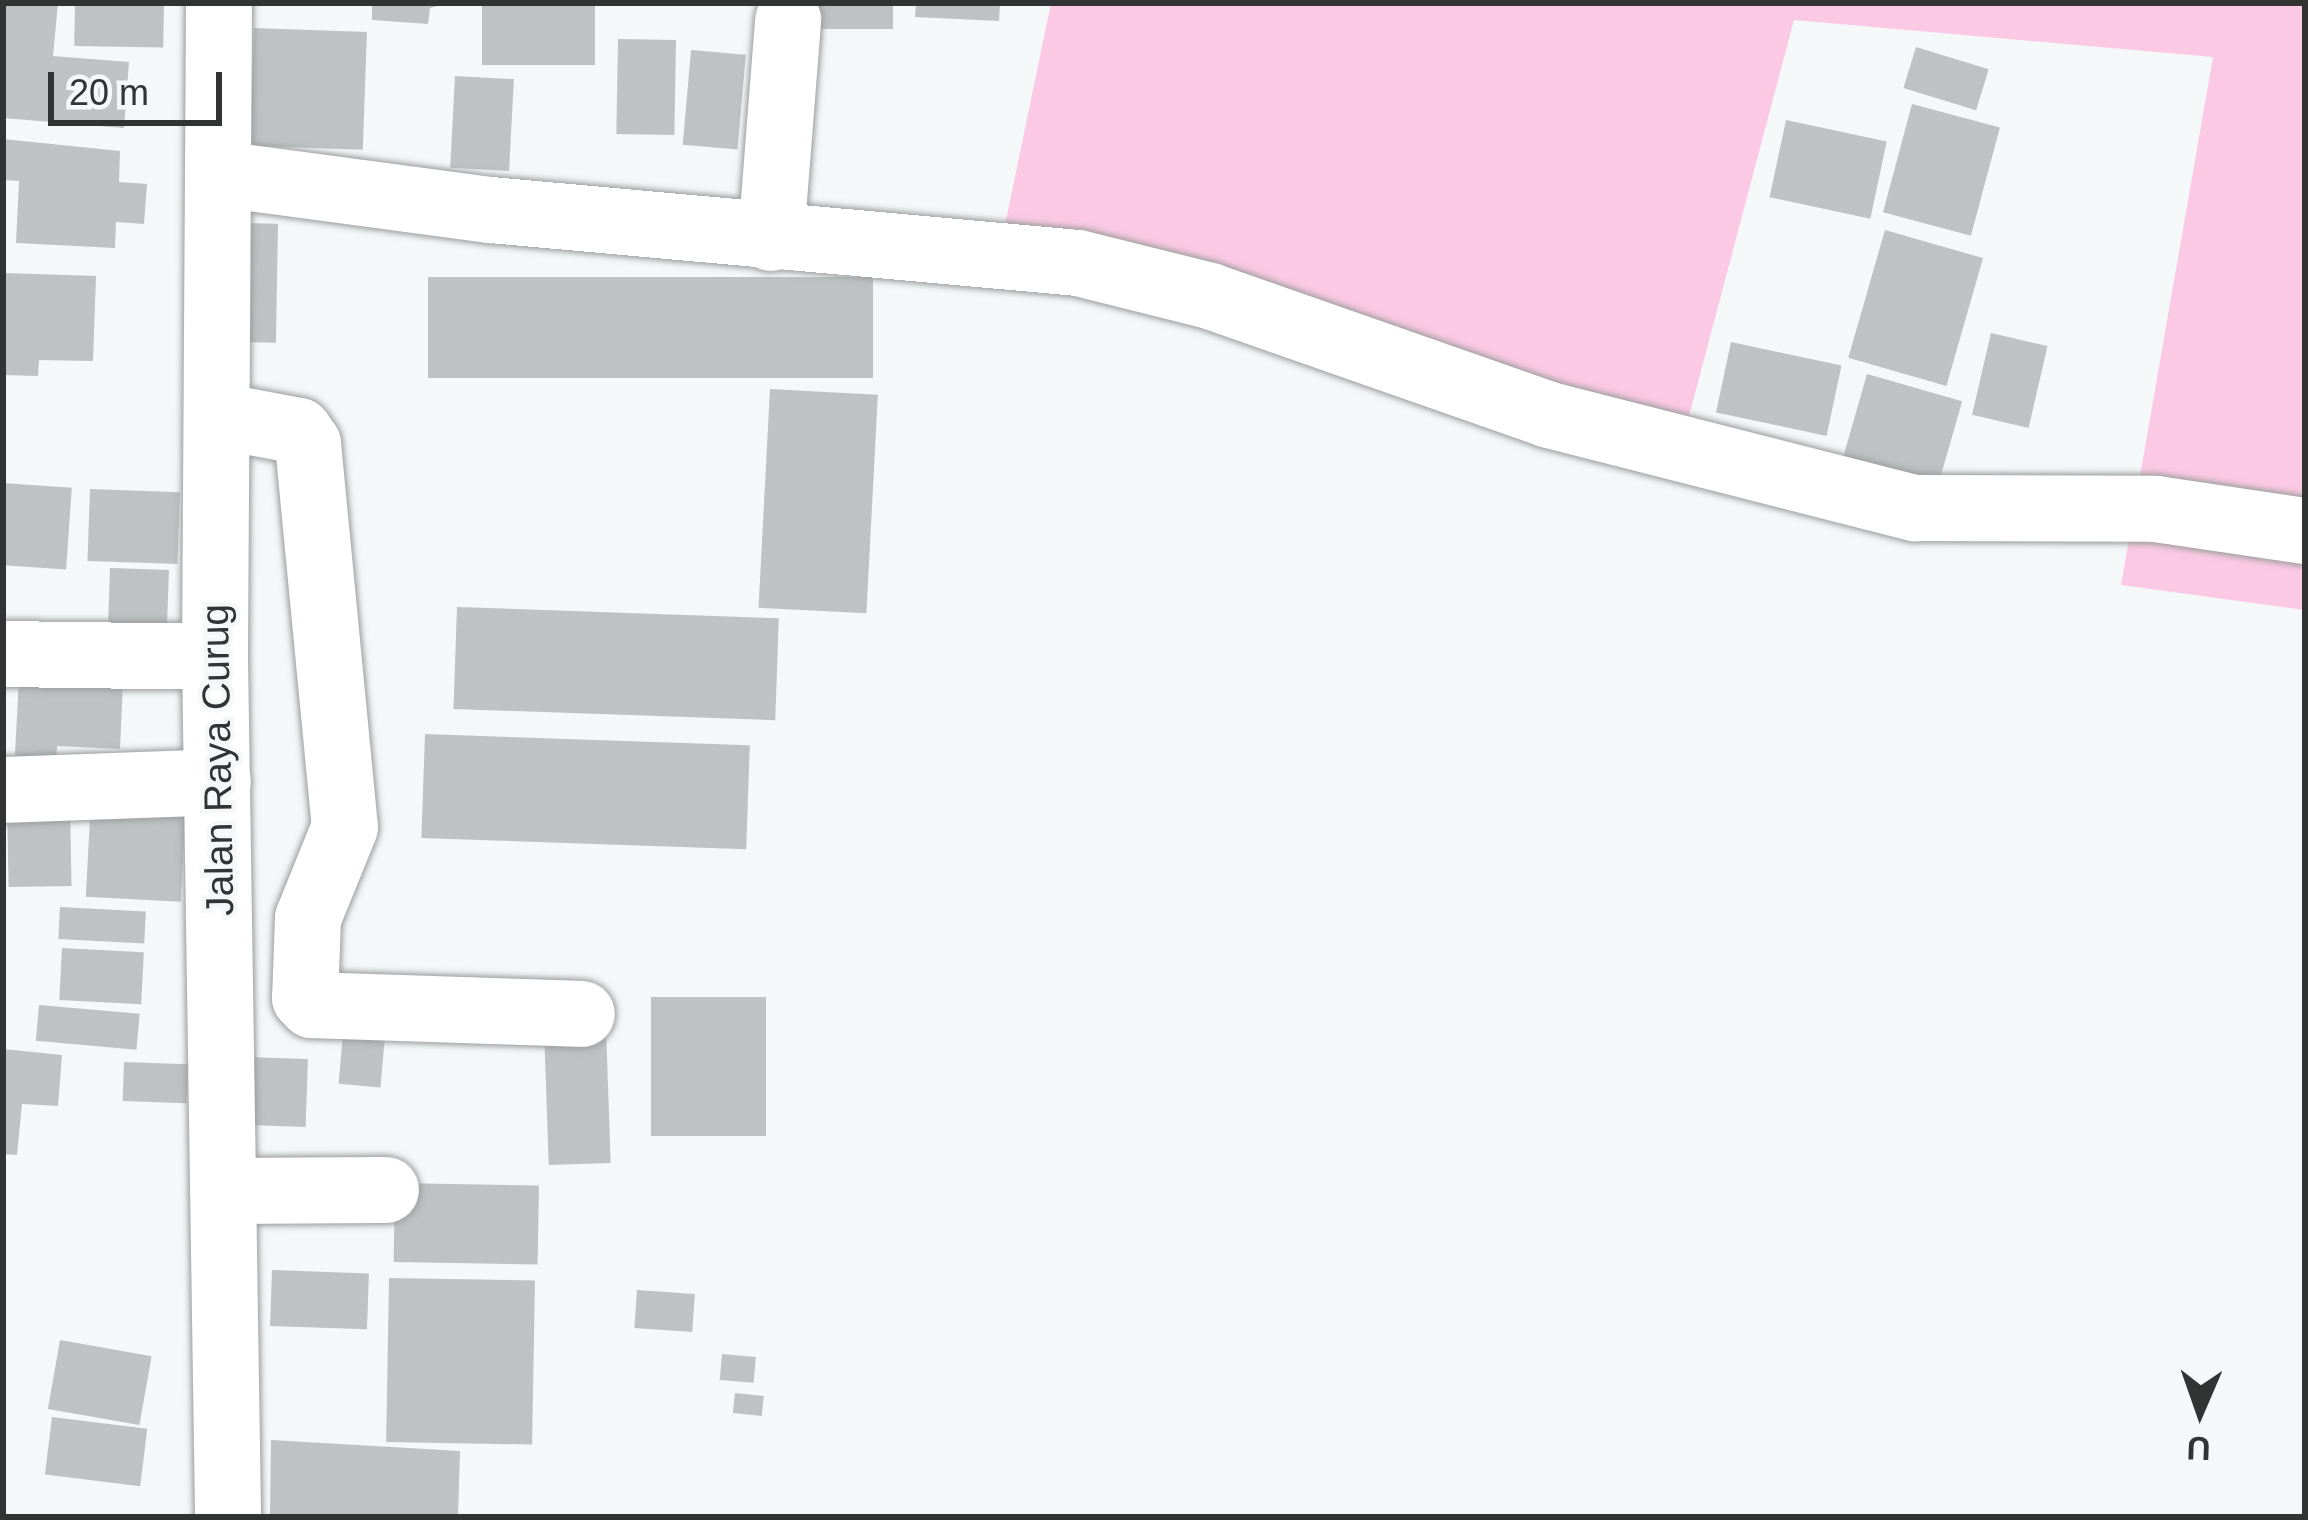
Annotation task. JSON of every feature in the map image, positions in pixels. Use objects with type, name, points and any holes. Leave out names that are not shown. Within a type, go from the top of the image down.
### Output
[{"type":"street","name":"Jalan Raya Curug","points":[[219,3],[215,657],[228,1517]]},
{"type":"street","points":[[771,238],[788,20]]},
{"type":"street","points":[[220,174],[771,238],[1078,263],[1210,296],[1549,415],[1916,508],[2156,509],[2305,531]]},
{"type":"street","points":[[219,416],[299,431],[308,444],[346,827],[308,918],[305,998],[313,1005],[582,1014]]},
{"type":"street","points":[[3,654],[215,657]]},
{"type":"street","points":[[3,790],[218,782]]},
{"type":"street","points":[[223,1190],[386,1190]]},
{"type":"shaded area","points":[[1051,3],[2305,3],[2305,610],[2121,585],[2213,57],[1794,20],[1675,469],[999,254]]},
{"type":"building","points":[[3,3],[58,3],[53,56],[129,62],[124,128],[3,118]]},
{"type":"building","points":[[75,3],[164,5],[163,48],[74,46]]},
{"type":"building","points":[[372,3],[448,3],[430,8],[428,24],[372,20]]},
{"type":"building","points":[[482,3],[595,3],[595,65],[482,65]]},
{"type":"building","points":[[796,3],[893,3],[893,29],[796,29]]},
{"type":"building","points":[[916,3],[1000,3],[999,21],[915,17]]},
{"type":"building","points":[[254,28],[367,32],[363,150],[250,146]]},
{"type":"building","points":[[618,39],[676,40],[674,135],[616,134]]},
{"type":"building","points":[[1916,47],[1989,69],[1976,110],[1903,88]]},
{"type":"building","points":[[691,50],[746,55],[738,149],[683,145]]},
{"type":"building","points":[[455,76],[514,79],[509,171],[450,168]]},
{"type":"building","points":[[1912,104],[2000,128],[1971,236],[1883,212]]},
{"type":"building","points":[[1786,120],[1887,141],[1870,219],[1770,197]]},
{"type":"building","points":[[3,139],[120,151],[119,182],[147,184],[144,224],[116,222],[115,248],[16,243],[19,181],[3,180]]},
{"type":"building","points":[[239,223],[278,224],[276,343],[237,342]]},
{"type":"building","points":[[1885,230],[1983,258],[1946,386],[1848,358]]},
{"type":"building","points":[[3,273],[96,276],[93,361],[39,360],[38,376],[3,375]]},
{"type":"building","points":[[428,277],[873,277],[873,378],[428,378]]},
{"type":"building","points":[[1991,333],[2048,346],[2029,428],[1972,415]]},
{"type":"building","points":[[1731,342],[1842,365],[1827,436],[1716,412]]},
{"type":"building","points":[[1867,374],[1962,401],[1936,494],[1841,466]]},
{"type":"building","points":[[770,389],[878,395],[866,613],[759,608]]},
{"type":"building","points":[[3,483],[72,488],[66,570],[3,565]]},
{"type":"building","points":[[90,489],[180,492],[177,564],[87,561]]},
{"type":"building","points":[[110,568],[169,570],[167,637],[108,635]]},
{"type":"building","points":[[457,607],[779,618],[775,720],[453,709]]},
{"type":"building","points":[[19,678],[123,682],[120,749],[57,746],[56,774],[14,772]]},
{"type":"building","points":[[425,734],[750,745],[746,849],[421,838]]},
{"type":"building","points":[[91,798],[186,803],[181,902],[86,897]]},
{"type":"building","points":[[70,799],[72,886],[9,887],[7,800]]},
{"type":"building","points":[[60,907],[146,912],[144,943],[58,939]]},
{"type":"building","points":[[62,948],[144,952],[141,1004],[59,1000]]},
{"type":"building","points":[[651,997],[766,997],[766,1136],[651,1136]]},
{"type":"building","points":[[39,1005],[140,1014],[136,1050],[36,1041]]},
{"type":"building","points":[[344,1022],[386,1026],[380,1087],[339,1084]]},
{"type":"building","points":[[606,1028],[611,1163],[549,1165],[544,1030]]},
{"type":"building","points":[[3,1049],[62,1055],[58,1106],[22,1104],[17,1155],[3,1154]]},
{"type":"building","points":[[249,1057],[308,1059],[306,1127],[247,1125]]},
{"type":"building","points":[[124,1062],[188,1064],[187,1103],[123,1101]]},
{"type":"building","points":[[395,1183],[539,1186],[538,1265],[394,1262]]},
{"type":"building","points":[[272,1270],[369,1273],[367,1329],[270,1326]]},
{"type":"building","points":[[389,1278],[535,1281],[532,1445],[386,1442]]},
{"type":"building","points":[[637,1290],[695,1294],[692,1332],[634,1328]]},
{"type":"building","points":[[60,1340],[152,1356],[139,1425],[48,1409]]},
{"type":"building","points":[[722,1354],[756,1357],[754,1383],[720,1380]]},
{"type":"building","points":[[735,1393],[764,1396],[762,1416],[733,1413]]},
{"type":"building","points":[[52,1417],[147,1429],[140,1486],[45,1475]]},
{"type":"building","points":[[271,1440],[460,1451],[458,1517],[270,1517]]}]
